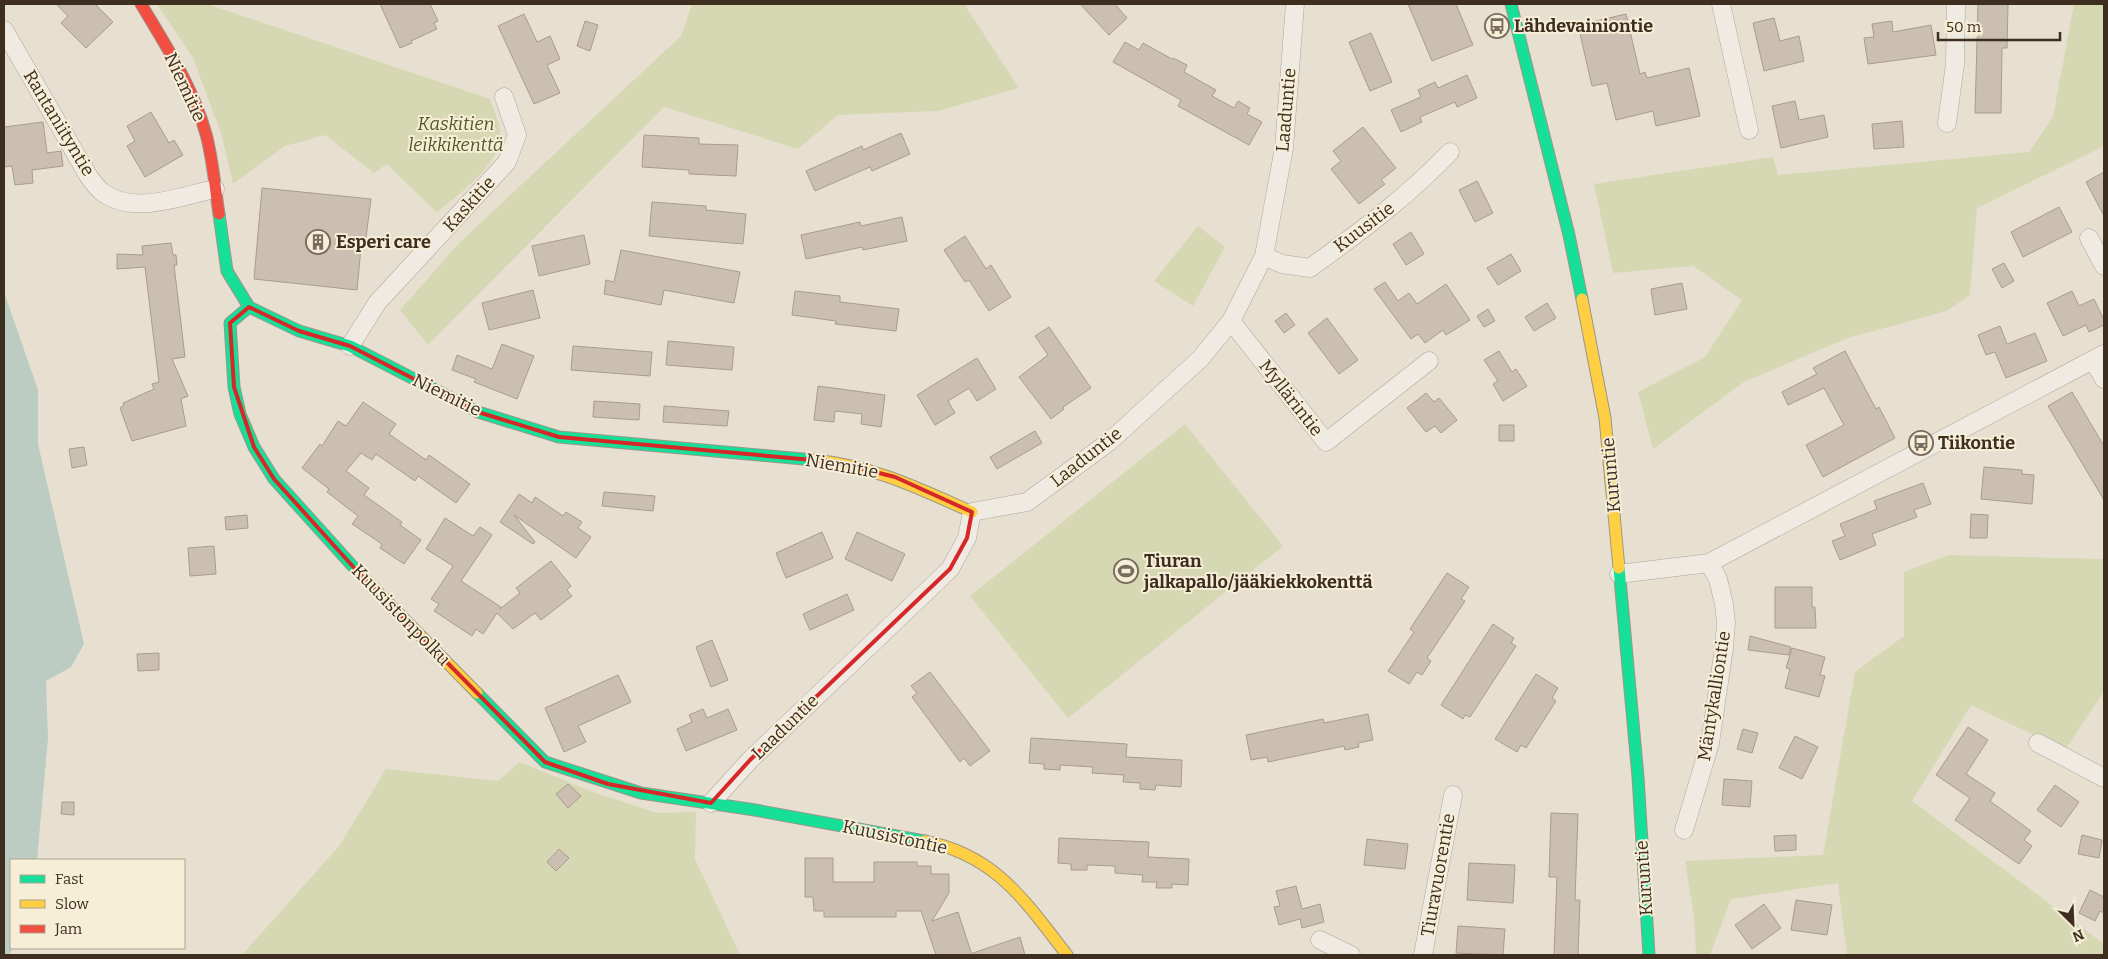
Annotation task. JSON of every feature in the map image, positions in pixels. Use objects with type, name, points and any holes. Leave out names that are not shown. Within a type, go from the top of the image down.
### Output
[{"type":"street","name":"Niemitie","points":[[141,4],[188,84],[198,108],[207,136],[227,271],[249,307],[299,331],[350,346],[478,412],[559,436],[663,448],[835,462],[895,477],[972,512]]},
{"type":"street","name":"Laaduntie","points":[[711,803],[750,760],[950,569],[967,538],[972,512],[1028,502],[1109,442],[1201,358],[1231,322],[1264,256],[1284,148],[1296,4]]},
{"type":"street","name":"Kuruntie","points":[[1511,4],[1569,235],[1606,418],[1638,778],[1649,955]]},
{"type":"street","points":[[1721,4],[1749,130]]},
{"type":"street","points":[[1947,122],[1955,64],[1956,4]]},
{"type":"street","name":"Rantaniityntie","points":[[4,30],[89,177],[102,192],[120,201],[141,205],[215,190]]},
{"type":"street","name":"Kaskitie","points":[[350,346],[377,303],[507,162],[517,135],[504,98]]},
{"type":"street","name":"Kuusitie","points":[[1264,256],[1282,264],[1310,268],[1419,185],[1450,152]]},
{"type":"street","points":[[2089,238],[2104,266]]},
{"type":"street","name":"Kuusistonpolku","points":[[249,307],[230,323],[234,387],[240,414],[254,447],[274,479],[357,571],[545,762],[641,793],[711,803]]},
{"type":"street","name":"Myllärintie","points":[[1231,322],[1326,442],[1429,361]]},
{"type":"street","points":[[1619,574],[1709,563],[2099,357],[2104,379]]},
{"type":"street","name":"Mäntykalliontie","points":[[1684,830],[1710,743],[1724,648],[1726,623],[1724,604],[1718,579],[1709,563]]},
{"type":"street","points":[[2038,743],[2104,778]]},
{"type":"street","name":"Tiuravuorentie","points":[[1423,955],[1453,795]]},
{"type":"street","name":"Kuusistontie","points":[[711,803],[948,846],[976,860],[1006,881],[1022,896],[1067,955]]},
{"type":"street","points":[[1320,940],[1351,955]]},
{"type":"highlighted area","points":[[249,307],[299,331],[350,346],[478,412],[559,437],[835,462],[895,477],[972,512],[967,538],[950,569],[750,760],[711,803],[608,784],[545,762],[357,571],[274,479],[254,447],[234,387],[230,323]]},
{"type":"green space","name":"Kaskitien leikkikenttä","points":[[157,4],[207,4],[490,99],[500,129],[500,141],[496,153],[489,165],[479,176],[437,213],[387,164],[374,173],[325,135],[285,146],[233,184],[221,133],[193,58]]},
{"type":"green space","points":[[692,4],[964,4],[1019,88],[938,111],[838,115],[798,149],[664,107],[428,345],[400,310],[460,242],[681,36]]},
{"type":"green space","points":[[2074,4],[2104,4],[2104,146],[1977,208],[1970,295],[1947,311],[1848,338],[1744,382],[1653,449],[1638,392],[1705,357],[1742,300],[1693,266],[1613,273],[1594,184],[1773,157],[1778,175],[2029,152],[2053,117]]},
{"type":"green space","points":[[1198,226],[1225,247],[1193,306],[1154,281]]},
{"type":"green space","name":"Tiuran jalkapallo/jääkiekkokenttä","points":[[1185,424],[1283,546],[1068,718],[970,596]]},
{"type":"green space","points":[[1949,555],[2104,559],[2104,691],[2065,750],[1971,705],[1912,801],[2104,944],[2104,955],[1847,955],[1838,883],[1731,899],[1710,955],[1696,955],[1694,917],[1685,861],[1823,855],[1855,672],[1904,636],[1904,572]]},
{"type":"green space","points":[[520,762],[590,791],[657,813],[696,812],[695,859],[740,955],[242,955],[340,845],[386,769],[498,781]]},
{"type":"shaded area","points":[[4,292],[38,390],[38,444],[84,644],[71,667],[46,681],[48,738],[37,859],[10,859],[10,949],[12,949],[9,955],[4,955]]},
{"type":"building","points":[[56,4],[95,4],[113,22],[86,48],[61,23],[68,16]]},
{"type":"building","points":[[380,4],[430,4],[438,21],[434,23],[437,29],[400,48]]},
{"type":"building","points":[[1080,4],[1115,4],[1127,18],[1109,35]]},
{"type":"building","points":[[1408,4],[1456,4],[1473,45],[1432,61]]},
{"type":"building","points":[[1978,4],[2008,4],[2007,48],[2002,48],[2001,113],[1975,113]]},
{"type":"building","points":[[524,14],[537,42],[550,36],[560,59],[547,65],[560,93],[534,104],[498,26]]},
{"type":"building","points":[[1626,14],[1640,74],[1645,72],[1647,78],[1689,68],[1700,116],[1656,126],[1653,111],[1616,120],[1607,83],[1592,86],[1578,25]]},
{"type":"building","points":[[1774,18],[1780,41],[1799,36],[1804,61],[1764,71],[1753,23]]},
{"type":"building","points":[[585,21],[598,25],[590,51],[577,46]]},
{"type":"building","points":[[1892,21],[1893,32],[1931,25],[1936,55],[1868,64],[1864,38],[1874,37],[1872,24]]},
{"type":"building","points":[[1371,33],[1392,82],[1370,91],[1349,42]]},
{"type":"building","points":[[1125,42],[1139,50],[1143,43],[1187,65],[1184,72],[1216,90],[1212,96],[1234,108],[1238,101],[1250,108],[1247,114],[1262,122],[1249,145],[1178,106],[1181,100],[1113,62]]},
{"type":"building","points":[[1467,75],[1477,98],[1457,107],[1455,102],[1420,117],[1422,122],[1401,132],[1391,110],[1421,97],[1418,90],[1435,82],[1438,88]]},
{"type":"building","points":[[1795,101],[1799,120],[1824,115],[1828,137],[1781,148],[1772,106]]},
{"type":"building","points":[[151,112],[169,143],[174,140],[183,155],[145,177],[127,146],[135,141],[127,126]]},
{"type":"building","points":[[1902,121],[1904,147],[1874,149],[1872,124]]},
{"type":"building","points":[[43,122],[47,153],[61,151],[63,166],[32,170],[33,183],[15,185],[12,166],[4,167],[4,127]]},
{"type":"building","points":[[1363,127],[1396,168],[1381,180],[1385,184],[1359,204],[1331,169],[1341,161],[1333,151]]},
{"type":"building","points":[[901,133],[910,154],[872,171],[870,167],[815,191],[806,171],[862,146],[863,150]]},
{"type":"building","points":[[644,135],[699,138],[699,144],[738,145],[736,176],[689,174],[689,170],[642,167]]},
{"type":"building","points":[[2104,172],[2104,216],[2086,182]]},
{"type":"building","points":[[1477,181],[1493,213],[1475,222],[1459,190]]},
{"type":"building","name":"Esperi care","points":[[262,188],[371,199],[366,237],[362,237],[357,290],[254,279]]},
{"type":"building","points":[[652,202],[706,206],[706,210],[746,214],[743,244],[649,236]]},
{"type":"building","points":[[2059,207],[2072,232],[2023,257],[2011,232]]},
{"type":"building","points":[[902,217],[907,241],[863,250],[862,247],[806,259],[801,235],[860,222],[861,226]]},
{"type":"building","points":[[1411,232],[1424,254],[1406,265],[1393,244]]},
{"type":"building","points":[[584,235],[590,264],[539,276],[532,246]]},
{"type":"building","points":[[965,236],[986,269],[991,265],[1011,297],[989,311],[969,280],[965,282],[944,250]]},
{"type":"building","points":[[171,243],[173,255],[176,255],[177,265],[174,265],[185,357],[172,359],[188,396],[181,399],[186,426],[132,441],[120,408],[124,405],[123,403],[154,389],[152,384],[159,382],[145,267],[117,269],[117,254],[143,255],[142,246]]},
{"type":"building","points":[[621,250],[740,272],[734,303],[664,290],[661,305],[604,294],[606,280],[614,282]]},
{"type":"building","points":[[1511,254],[1521,271],[1498,285],[1487,268]]},
{"type":"building","points":[[2004,263],[2014,281],[2002,288],[1992,269]]},
{"type":"building","points":[[1385,282],[1398,301],[1409,293],[1417,304],[1446,284],[1470,320],[1446,335],[1443,330],[1425,343],[1418,334],[1411,339],[1374,289]]},
{"type":"building","points":[[1682,283],[1687,309],[1655,315],[1651,289]]},
{"type":"building","points":[[533,290],[540,318],[489,330],[482,303]]},
{"type":"building","points":[[795,291],[840,296],[840,302],[899,309],[896,331],[835,324],[836,321],[792,315]]},
{"type":"building","points":[[2072,291],[2079,306],[2094,299],[2104,320],[2104,325],[2089,332],[2086,325],[2063,336],[2047,303]]},
{"type":"building","points":[[1547,303],[1556,318],[1534,331],[1525,317]]},
{"type":"building","points":[[1488,309],[1495,321],[1484,327],[1477,316]]},
{"type":"building","points":[[1286,313],[1295,325],[1284,333],[1275,321]]},
{"type":"building","points":[[1327,318],[1358,360],[1339,374],[1308,333]]},
{"type":"building","points":[[2000,326],[2007,344],[2035,333],[2047,361],[2006,378],[1995,352],[1986,355],[1978,335]]},
{"type":"building","points":[[1049,327],[1091,388],[1063,407],[1064,409],[1051,419],[1019,377],[1048,355],[1035,336]]},
{"type":"building","points":[[668,341],[734,347],[732,370],[666,365]]},
{"type":"building","points":[[502,344],[534,356],[517,399],[474,382],[476,379],[452,370],[457,355],[492,369]]},
{"type":"building","points":[[573,346],[652,352],[650,376],[571,370]]},
{"type":"building","points":[[1499,351],[1512,372],[1516,369],[1527,386],[1503,401],[1493,384],[1498,381],[1484,360]]},
{"type":"building","points":[[1845,351],[1876,409],[1879,407],[1895,438],[1823,477],[1806,445],[1844,425],[1824,388],[1788,405],[1782,392],[1817,374],[1813,368]]},
{"type":"building","points":[[977,358],[996,389],[977,401],[969,388],[948,401],[955,413],[935,425],[917,395]]},
{"type":"building","points":[[818,386],[885,395],[881,427],[861,424],[862,414],[835,411],[834,422],[814,420]]},
{"type":"building","points":[[2072,392],[2104,446],[2104,500],[2048,406]]},
{"type":"building","points":[[1426,393],[1434,402],[1439,398],[1457,420],[1441,433],[1435,426],[1426,432],[1407,408]]},
{"type":"building","points":[[594,401],[640,404],[639,420],[593,417]]},
{"type":"building","points":[[363,402],[396,424],[389,434],[426,460],[429,455],[470,484],[456,503],[418,476],[415,481],[376,454],[372,460],[361,453],[346,471],[369,488],[364,495],[402,522],[400,525],[421,540],[404,564],[380,548],[382,544],[352,524],[358,516],[327,492],[329,489],[302,468],[320,444],[322,446],[338,421],[346,426]]},
{"type":"building","points":[[664,406],[729,411],[727,426],[663,422]]},
{"type":"building","points":[[1499,425],[1514,425],[1514,441],[1499,441]]},
{"type":"building","points":[[1035,431],[1042,443],[997,469],[990,457]]},
{"type":"building","points":[[84,447],[87,465],[72,468],[69,449]]},
{"type":"building","points":[[1984,467],[2022,470],[2022,474],[2034,475],[2032,504],[1981,499]]},
{"type":"building","points":[[1923,483],[1931,504],[1914,510],[1917,517],[1872,534],[1876,545],[1840,560],[1832,541],[1845,536],[1840,524],[1877,509],[1874,501]]},
{"type":"building","points":[[604,492],[655,496],[653,511],[602,506]]},
{"type":"building","points":[[519,494],[532,503],[535,497],[563,516],[566,512],[582,522],[578,528],[591,537],[576,558],[514,515],[535,542],[533,544],[500,522]]},
{"type":"building","points":[[1971,514],[1988,515],[1987,538],[1970,538]]},
{"type":"building","points":[[247,515],[248,528],[226,530],[225,517]]},
{"type":"building","points":[[445,518],[473,536],[480,527],[492,535],[461,581],[501,607],[500,609],[520,593],[516,588],[551,561],[571,586],[567,590],[572,596],[541,620],[535,613],[513,629],[497,613],[483,634],[476,629],[472,636],[434,611],[439,604],[431,599],[453,566],[426,549]]},
{"type":"building","points":[[822,532],[833,558],[786,578],[776,553]]},
{"type":"building","points":[[857,532],[905,554],[892,581],[845,559]]},
{"type":"building","points":[[214,546],[216,574],[190,576],[188,548]]},
{"type":"building","points":[[1447,573],[1469,587],[1461,599],[1465,601],[1427,658],[1431,661],[1422,675],[1417,672],[1409,684],[1388,671],[1414,632],[1410,629]]},
{"type":"building","points":[[1775,587],[1812,587],[1812,607],[1815,607],[1816,628],[1775,628]]},
{"type":"building","points":[[847,594],[854,610],[810,630],[803,614]]},
{"type":"building","points":[[1493,624],[1514,638],[1511,643],[1516,646],[1470,717],[1465,715],[1463,719],[1441,705]]},
{"type":"building","points":[[1750,636],[1791,647],[1789,655],[1748,650]]},
{"type":"building","points":[[712,640],[728,680],[711,687],[696,647]]},
{"type":"building","points":[[1792,648],[1825,657],[1820,675],[1825,676],[1819,697],[1785,688],[1790,669],[1786,668]]},
{"type":"building","points":[[159,653],[159,670],[138,671],[137,654]]},
{"type":"building","points":[[930,672],[990,751],[970,766],[964,758],[960,762],[912,697],[917,693],[911,686]]},
{"type":"building","points":[[1536,674],[1558,688],[1552,698],[1556,701],[1526,748],[1521,745],[1517,752],[1495,739]]},
{"type":"building","points":[[618,675],[631,702],[578,726],[586,742],[564,752],[545,708]]},
{"type":"building","points":[[703,709],[707,718],[728,709],[737,730],[686,751],[677,729],[692,722],[689,715]]},
{"type":"building","points":[[1368,714],[1373,740],[1358,743],[1359,747],[1345,750],[1344,746],[1268,762],[1267,757],[1251,760],[1246,735],[1323,719],[1324,723]]},
{"type":"building","points":[[1968,727],[1988,740],[1966,774],[1995,793],[1990,801],[2031,831],[2024,840],[2032,846],[2019,864],[1955,820],[1970,798],[1936,775]]},
{"type":"building","points":[[1743,729],[1758,733],[1752,753],[1737,749]]},
{"type":"building","points":[[1795,736],[1818,747],[1802,779],[1779,768]]},
{"type":"building","points":[[1031,738],[1127,744],[1126,757],[1182,760],[1181,787],[1156,785],[1155,790],[1140,789],[1140,783],[1123,782],[1124,775],[1092,773],[1093,767],[1060,765],[1060,770],[1044,769],[1044,764],[1029,763]]},
{"type":"building","points":[[1724,779],[1752,781],[1750,807],[1722,805]]},
{"type":"building","points":[[568,784],[581,796],[568,808],[556,794]]},
{"type":"building","points":[[2055,785],[2079,802],[2061,827],[2037,810]]},
{"type":"building","points":[[62,802],[74,802],[74,815],[61,814]]},
{"type":"building","points":[[1551,813],[1578,814],[1575,900],[1580,900],[1578,955],[1554,955],[1557,877],[1549,877]]},
{"type":"building","points":[[1796,835],[1796,850],[1775,851],[1774,836]]},
{"type":"building","points":[[2082,835],[2102,840],[2099,858],[2078,854]]},
{"type":"building","points":[[1059,838],[1149,842],[1148,857],[1189,859],[1188,885],[1172,884],[1172,888],[1156,888],[1157,882],[1142,882],[1143,875],[1115,873],[1115,866],[1087,865],[1087,870],[1071,870],[1071,864],[1058,863]]},
{"type":"building","points":[[1367,839],[1408,844],[1405,869],[1364,865]]},
{"type":"building","points":[[559,849],[569,858],[556,871],[547,862]]},
{"type":"building","points":[[805,858],[833,858],[833,882],[874,882],[874,862],[917,862],[917,866],[931,866],[931,874],[949,874],[949,893],[932,921],[958,912],[972,955],[936,955],[921,911],[896,911],[896,917],[824,917],[824,911],[814,911],[813,897],[805,897]]},
{"type":"building","points":[[1469,863],[1515,865],[1513,903],[1467,900]]},
{"type":"building","points":[[1296,886],[1302,909],[1320,904],[1324,922],[1302,928],[1300,919],[1279,925],[1274,907],[1280,906],[1276,891]]},
{"type":"building","points":[[2090,890],[2104,897],[2104,913],[2100,911],[2095,921],[2079,913]]},
{"type":"building","points":[[1796,900],[1832,905],[1827,935],[1791,930]]},
{"type":"building","points":[[1764,904],[1781,928],[1752,949],[1735,925]]},
{"type":"building","points":[[1458,926],[1505,929],[1503,955],[1456,953]]},
{"type":"building","points":[[1020,937],[1025,955],[973,955],[973,953]]},
{"type":"traffic: fast","points":[[1511,4],[1569,235],[1582,299]]},
{"type":"traffic: fast","points":[[219,214],[227,271],[249,307],[299,331],[350,346],[478,412],[559,437],[814,460]]},
{"type":"traffic: fast","points":[[249,307],[230,323],[234,387],[240,414],[254,447],[274,479],[357,571]]},
{"type":"traffic: fast","points":[[1619,568],[1638,777],[1649,955]]},
{"type":"traffic: fast","points":[[477,693],[545,762],[641,793],[755,810],[924,841]]},
{"type":"traffic: slow","points":[[1582,299],[1605,418],[1619,568]]},
{"type":"traffic: slow","points":[[814,460],[856,467],[895,479],[972,512]]},
{"type":"traffic: slow","points":[[357,571],[477,693]]},
{"type":"traffic: slow","points":[[924,841],[971,857],[990,869],[1022,899],[1067,955]]},
{"type":"traffic: jam","points":[[141,4],[178,67],[194,100],[206,134],[219,214]]},
{"type":"place","name":"Lähdevainiontie","points":[[1497,26]]},
{"type":"place","name":"Esperi care","points":[[318,242]]},
{"type":"place","name":"Tiikontie","points":[[1921,443]]},
{"type":"place","name":"Tiuran jalkapallo/jääkiekkokenttä","points":[[1126,571]]}]
